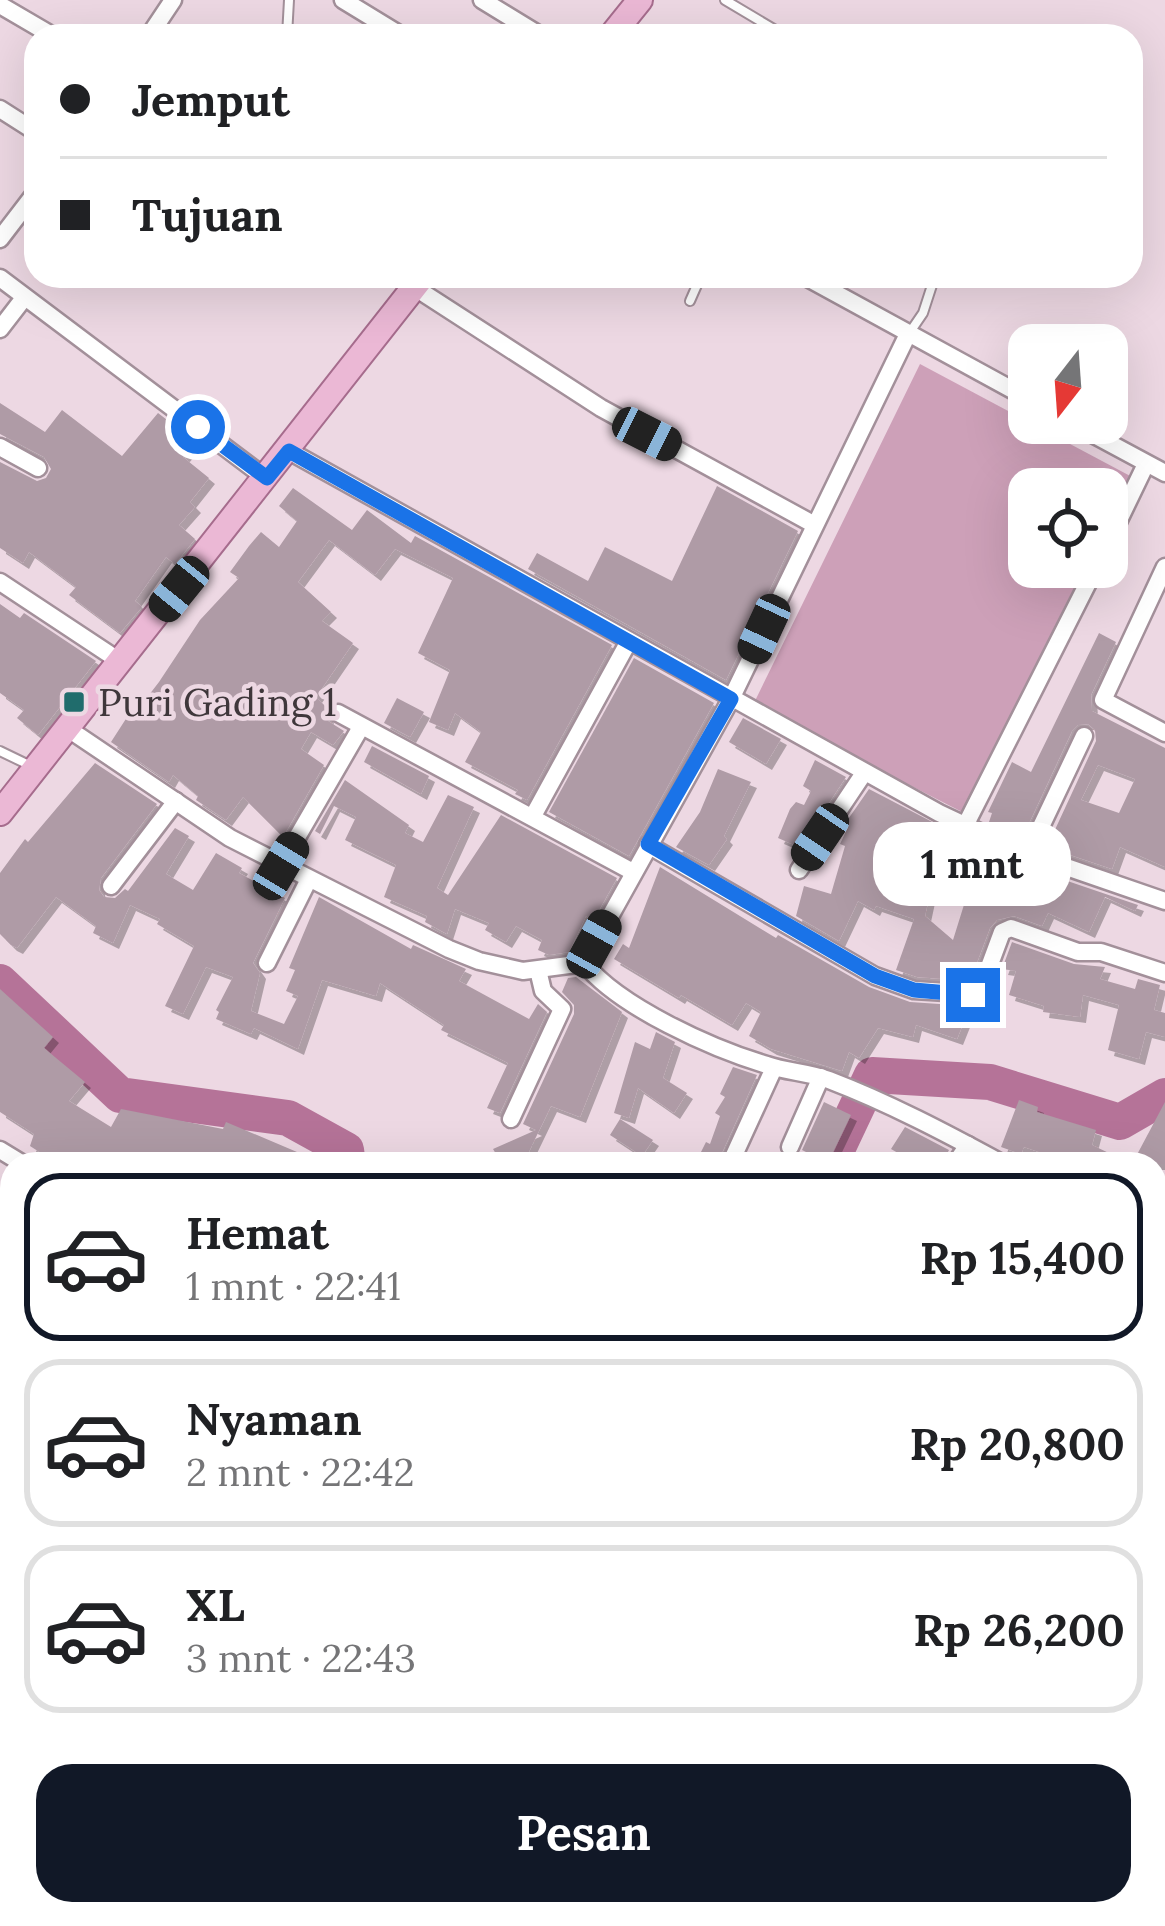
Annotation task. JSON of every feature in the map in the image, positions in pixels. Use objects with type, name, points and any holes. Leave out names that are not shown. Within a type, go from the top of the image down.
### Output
[{"type":"main road","points":[[621,24],[640,0]]},
{"type":"main road","points":[[0,812],[414,288]]},
{"type":"street","points":[[344,0],[383,24]]},
{"type":"street","points":[[482,0],[521,24]]},
{"type":"street","points":[[0,5],[32,24]]},
{"type":"street","points":[[0,239],[6,219]]},
{"type":"street","points":[[0,278],[267,478]]},
{"type":"street","points":[[428,288],[602,408],[813,524]]},
{"type":"street","points":[[825,288],[1008,388]]},
{"type":"street","points":[[0,329],[24,298]]},
{"type":"street","points":[[584,962],[731,699],[908,336]]},
{"type":"street","points":[[1110,444],[1164,472]]},
{"type":"street","points":[[0,447],[38,468]]},
{"type":"street","points":[[289,451],[964,826],[1028,854],[1165,901]]},
{"type":"street","points":[[1128,501],[1146,464]]},
{"type":"street","points":[[1165,567],[1102,700],[1165,734]]},
{"type":"street","points":[[0,582],[121,662]]},
{"type":"street","points":[[964,826],[1085,588]]},
{"type":"street","points":[[533,817],[629,641]]},
{"type":"street","points":[[338,713],[633,872]]},
{"type":"street","points":[[68,728],[281,866],[448,949],[479,962],[538,970],[584,962]]},
{"type":"street","points":[[281,866],[361,728]]},
{"type":"street","points":[[1028,854],[1084,736]]},
{"type":"street","points":[[799,869],[864,773]]},
{"type":"street","points":[[111,886],[176,801]]},
{"type":"street","points":[[648,844],[875,976],[914,990],[979,994],[1002,932],[1011,928],[1078,952],[1101,952],[1165,973]]},
{"type":"street","points":[[267,963],[309,879]]},
{"type":"street","points":[[584,962],[628,1000],[664,1020],[774,1068],[824,1077],[889,1104],[981,1152]]},
{"type":"street","points":[[511,1119],[562,1009],[543,991],[538,970]]},
{"type":"street","points":[[736,1152],[774,1068]]},
{"type":"street","points":[[790,1147],[824,1077]]},
{"type":"street","points":[[963,1152],[968,1145]]},
{"type":"lane","points":[[724,0],[765,24]]},
{"type":"lane","points":[[689,301],[695,288]]},
{"type":"lane","points":[[908,336],[931,288]]},
{"type":"lane","points":[[0,751],[34,768]]},
{"type":"shaded area","points":[[920,364],[1008,411],[1008,444],[1070,444],[1115,468],[1008,468],[1008,588],[1080,588],[970,816],[753,705]]},
{"type":"building","points":[[0,403],[45,432],[62,410],[122,456],[158,413],[196,442],[183,457],[209,478],[190,502],[195,507],[179,525],[195,539],[175,564],[166,557],[135,601],[142,607],[120,633],[69,595],[76,587],[29,552],[23,563],[0,548],[0,462],[37,481],[51,469],[44,457],[0,434]]},
{"type":"building","points":[[717,486],[798,531],[726,680],[528,569],[537,553],[588,581],[605,547],[672,581]]},
{"type":"building","points":[[293,488],[352,530],[367,510],[411,543],[415,536],[612,645],[527,800],[515,794],[518,790],[465,762],[481,732],[455,713],[448,730],[429,722],[450,670],[418,653],[453,578],[395,549],[375,575],[329,540],[298,582],[331,612],[322,621],[353,643],[316,697],[327,708],[328,721],[344,731],[333,745],[311,732],[301,749],[324,765],[283,837],[243,797],[226,820],[196,800],[198,796],[173,775],[169,782],[111,742],[200,620],[239,578],[230,572],[261,532],[279,547],[297,521],[279,506]]},
{"type":"building","points":[[0,604],[20,618],[24,613],[96,661],[38,735],[17,718],[24,710],[0,693]]},
{"type":"building","points":[[1099,633],[1116,642],[1091,695],[1092,711],[1165,748],[1165,867],[1120,847],[1112,869],[1047,847],[1096,741],[1095,730],[1088,724],[1072,731],[1024,834],[1018,836],[989,822],[992,813],[988,812],[1012,762],[1031,772]],"holes":[[[1098,765],[1135,779],[1119,813],[1081,800]]]},
{"type":"building","points":[[634,658],[714,703],[629,856],[549,812]]},
{"type":"building","points":[[397,698],[424,712],[410,737],[384,723]]},
{"type":"building","points":[[743,718],[781,739],[766,764],[729,742]]},
{"type":"building","points":[[372,746],[429,776],[421,794],[364,762]]},
{"type":"building","points":[[815,760],[846,777],[799,847],[778,838],[790,809],[796,802],[804,805],[811,791],[803,786]]},
{"type":"building","points":[[95,763],[157,804],[101,878],[99,890],[104,897],[115,898],[128,891],[175,828],[189,836],[166,874],[193,890],[216,853],[242,868],[239,873],[285,898],[253,963],[260,973],[251,1011],[284,1024],[298,996],[286,991],[295,970],[289,968],[319,897],[411,949],[413,945],[466,969],[459,981],[529,1019],[538,1004],[547,1012],[500,1113],[487,1108],[508,1063],[441,1030],[444,1025],[380,983],[376,996],[322,980],[298,1049],[254,1028],[251,1034],[216,1019],[233,977],[206,967],[183,1014],[165,1006],[194,946],[157,924],[160,919],[130,905],[113,943],[93,933],[96,926],[56,897],[17,948],[11,945],[0,934],[0,873]]},
{"type":"building","points":[[718,769],[751,782],[724,836],[727,839],[709,865],[676,847],[700,812]]},
{"type":"building","points":[[345,780],[409,825],[405,833],[423,842],[448,795],[474,807],[437,888],[448,895],[501,815],[617,878],[593,921],[586,916],[569,952],[549,955],[538,950],[542,940],[516,926],[506,942],[485,930],[489,923],[455,909],[447,934],[425,922],[427,916],[384,897],[396,865],[345,840],[356,817],[334,806],[320,834],[315,831]]},
{"type":"building","points":[[869,789],[963,838],[939,892],[931,888],[925,916],[953,940],[982,847],[1007,859],[1003,869],[1033,884],[1038,871],[1138,905],[1135,911],[1105,897],[1089,932],[1048,913],[1042,926],[1014,916],[997,920],[970,981],[917,977],[896,970],[914,919],[876,906],[874,910],[858,901],[839,941],[796,916],[804,886],[831,894],[845,846],[840,844],[848,827],[844,825]]},
{"type":"building","points":[[660,867],[776,938],[869,987],[910,1002],[954,1005],[953,1009],[967,1014],[957,1039],[916,1025],[913,1037],[878,1028],[859,1058],[849,1052],[842,1071],[771,1049],[749,1036],[761,1012],[746,1003],[732,1025],[679,998],[614,959],[623,944],[629,948]]},
{"type":"building","points":[[1012,942],[1074,964],[1105,967],[1100,979],[1135,989],[1138,979],[1160,985],[1154,1010],[1165,1013],[1165,1037],[1146,1032],[1139,1059],[1108,1050],[1119,1005],[1083,995],[1080,1017],[1043,1012],[1044,1006],[1009,995],[1016,971],[1002,969]]},
{"type":"building","points":[[576,977],[622,1012],[580,1117],[551,1106],[529,1152],[495,1152],[536,1130],[523,1124],[574,1014],[574,1005],[562,992],[568,978]]},
{"type":"building","points":[[0,989],[53,1037],[44,1048],[85,1082],[69,1101],[111,1127],[121,1109],[223,1129],[226,1122],[297,1152],[39,1152],[30,1146],[34,1134],[0,1112]]},
{"type":"building","points":[[656,1032],[675,1042],[663,1078],[687,1093],[674,1113],[638,1088],[629,1118],[614,1113],[635,1042],[650,1049]]},
{"type":"building","points":[[733,1067],[757,1075],[722,1152],[701,1152],[706,1142],[710,1144],[720,1116],[715,1113],[725,1097],[720,1094]]},
{"type":"building","points":[[1019,1100],[1038,1107],[1037,1112],[1096,1130],[1092,1145],[1107,1152],[1039,1152],[1024,1147],[1015,1152],[1001,1147]]},
{"type":"building","points":[[824,1102],[851,1115],[833,1152],[802,1150]]},
{"type":"building","points":[[1165,1102],[1165,1152],[1138,1152]]},
{"type":"building","points":[[620,1119],[653,1140],[645,1152],[636,1152],[610,1135]]},
{"type":"building","points":[[905,1127],[949,1150],[896,1152],[891,1149]]},
{"type":"waterway","points":[[0,982],[120,1095],[288,1118],[346,1152]]},
{"type":"waterway","points":[[836,1152],[872,1075],[990,1082],[1120,1122],[1165,1096]]},
{"type":"place","name":"Puri Gading 1","points":[[74,702]]},
{"type":"route","points":[[198,427],[267,478],[289,451],[731,699],[648,844],[875,976],[914,990],[973,995]]}]
